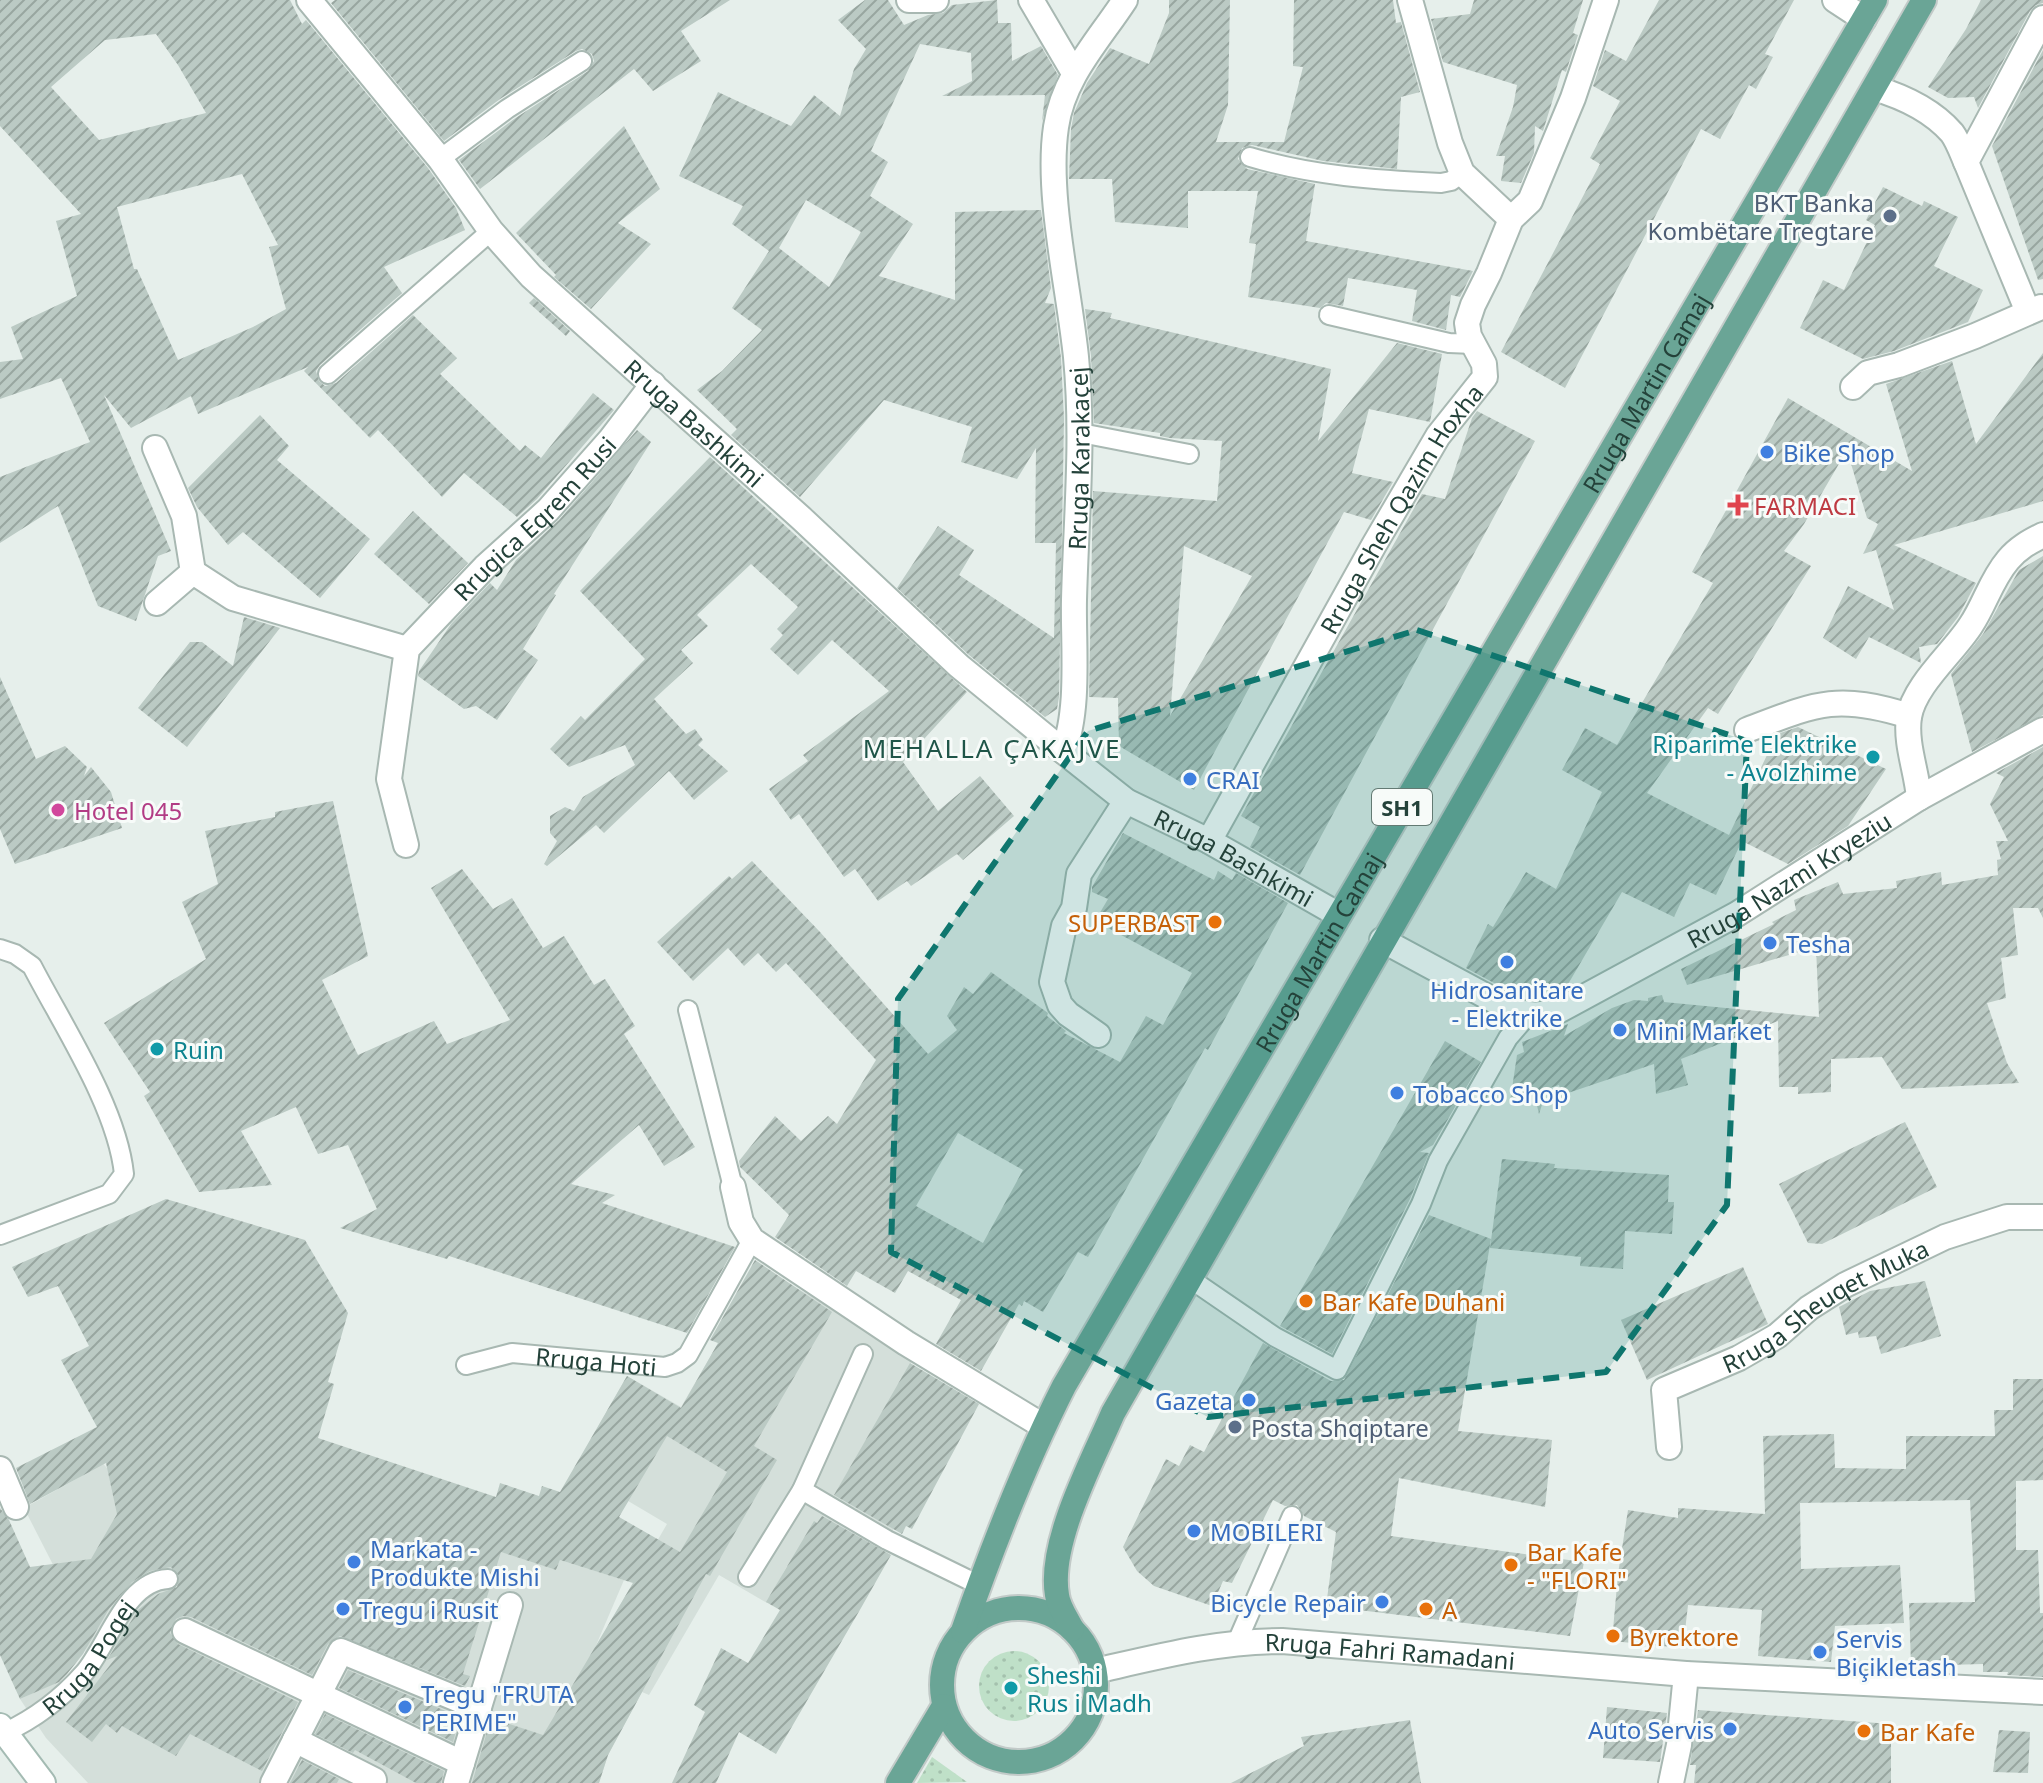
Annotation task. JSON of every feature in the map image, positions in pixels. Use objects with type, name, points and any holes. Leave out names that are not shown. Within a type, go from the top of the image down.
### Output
[{"type":"main road","name":"Rruga Martin Camaj","points":[[1072,1629],[1057,1598],[1056,1564],[1067,1523],[1113,1413],[1924,0]]},
{"type":"main road","name":"Rruga Martin Camaj","points":[[963,1631],[1043,1426],[1064,1386],[1869,10]]},
{"type":"main road","points":[[1005,1608],[1029,1608],[1052,1616],[1072,1629],[1083,1642],[1095,1671],[1095,1696],[1088,1720],[1074,1739],[1054,1754],[1030,1761],[1011,1762],[976,1750],[962,1738],[944,1706],[941,1679],[948,1653],[963,1631],[982,1617],[1005,1608]]},
{"type":"main road","points":[[898,1783],[944,1706]]},
{"type":"main road","points":[[1006,1783],[1030,1761]]},
{"type":"street","name":"Rruga Bashkimi","points":[[309,0],[440,159],[491,231],[531,276],[959,666],[1126,801],[1209,841],[1339,915]]},
{"type":"street","points":[[909,0],[936,0]]},
{"type":"street","points":[[1031,0],[1074,73]]},
{"type":"street","name":"Rruga Karakaçej","points":[[1063,751],[1072,721],[1081,433],[1076,356],[1056,189],[1055,149],[1059,115],[1074,73],[1125,0]]},
{"type":"street","points":[[1410,0],[1450,143],[1462,173],[1511,219]]},
{"type":"street","name":"Rruga Sheh Qazim Hoxha","points":[[1209,841],[1438,436],[1485,377],[1484,364],[1469,336],[1467,323],[1511,219],[1530,201],[1573,98],[1606,0]]},
{"type":"street","points":[[1835,0],[1869,10]]},
{"type":"street","points":[[1966,162],[2043,18]]},
{"type":"street","points":[[1853,387],[1868,373],[1899,365],[1975,336],[2035,309],[1953,134],[1931,115],[1899,95],[1874,88]]},
{"type":"street","name":"Rrugica Eqrem Rusi","points":[[407,649],[485,567],[548,510],[610,440],[653,384]]},
{"type":"street","points":[[155,448],[184,516],[193,572],[233,598],[407,649],[389,779],[406,845]]},
{"type":"street","points":[[1919,798],[1909,716],[1923,686],[1973,624],[1990,587],[2006,563],[2021,546],[2043,535]]},
{"type":"street","points":[[157,603],[193,572]]},
{"type":"street","points":[[1747,730],[1809,706],[1843,702],[1877,706],[1909,716]]},
{"type":"street","name":"Rruga Nazmi Kryeziu","points":[[1528,1015],[1544,1015],[1585,999],[1737,914],[1919,798],[2043,730]]},
{"type":"street","name":"Rruga Bashkimi","points":[[1098,1035],[1060,1005],[1052,982],[1064,926],[1074,908],[1079,874],[1126,801]]},
{"type":"street","points":[[1382,940],[1510,1009],[1528,1015]]},
{"type":"street","points":[[733,1187],[741,1222],[752,1240],[906,1343],[1043,1426]]},
{"type":"street","name":"Rruga Sheuqet Muka","points":[[1669,1447],[1664,1390],[1739,1358],[1777,1336],[1809,1308],[1845,1285],[1945,1237],[2007,1217],[2043,1217]]},
{"type":"street","points":[[0,1469],[16,1507]]},
{"type":"street","points":[[185,1631],[318,1695],[459,1773],[510,1605]]},
{"type":"street","name":"Rruga Fahri Ramadani","points":[[1095,1671],[1237,1642],[1282,1641],[1686,1674],[2043,1692]]},
{"type":"street","points":[[273,1783],[341,1651],[479,1708]]},
{"type":"street","points":[[1671,1783],[1679,1745],[1686,1674]]},
{"type":"street","name":"Rruga Pogej","points":[[2,1730],[43,1783]]},
{"type":"street","points":[[295,1740],[374,1780]]},
{"type":"lane","points":[[440,159],[507,109],[582,61]]},
{"type":"lane","points":[[1250,157],[1280,166],[1342,176],[1441,183],[1451,181],[1462,173]]},
{"type":"lane","points":[[328,374],[491,231]]},
{"type":"lane","points":[[1329,315],[1449,343],[1473,344]]},
{"type":"lane","points":[[1081,433],[1189,454]]},
{"type":"lane","points":[[0,949],[15,954],[32,966],[97,1090],[122,1153],[124,1174],[109,1194],[0,1235]]},
{"type":"lane","points":[[688,1010],[733,1187]]},
{"type":"lane","points":[[1189,1278],[1275,1337],[1337,1370],[1421,1204],[1438,1161],[1508,1038],[1528,1015]]},
{"type":"lane","name":"Rruga Hoti","points":[[466,1365],[512,1353],[665,1367],[677,1363],[688,1355],[699,1338],[752,1240]]},
{"type":"lane","points":[[748,1577],[802,1490],[863,1354]]},
{"type":"lane","points":[[802,1490],[887,1540],[979,1585]]},
{"type":"lane","points":[[1237,1642],[1292,1516]]},
{"type":"lane","name":"Rruga Pogej","points":[[2,1730],[34,1718],[84,1672],[135,1594],[154,1580],[168,1579]]},
{"type":"highlighted area","points":[[1417,630],[1747,741],[1727,1205],[1606,1372],[1208,1417],[891,1252],[898,999],[1088,731]]},
{"type":"shaded area","name":"Tregu i Rusit","points":[[762,1268],[915,1356],[839,1487],[898,1522],[876,1558],[787,1566],[767,1603],[719,1575],[649,1695],[642,1692],[608,1755],[599,1783],[88,1783],[46,1738],[20,1699],[78,1673],[90,1637],[24,1508],[78,1478],[95,1455],[107,1468],[348,1501],[556,1570],[560,1560],[624,1580],[594,1650],[667,1524],[574,1469],[627,1376],[681,1407]]},
{"type":"green space","points":[[1014,1651],[1039,1661],[1049,1686],[1039,1711],[1014,1721],[989,1711],[979,1686],[989,1661]]},
{"type":"green space","points":[[932,1757],[967,1782],[917,1783]]},
{"type":"building","points":[[0,0],[290,0],[302,24],[306,20],[428,168],[456,208],[465,230],[384,267],[402,293],[320,365],[316,371],[319,381],[325,386],[336,383],[413,315],[457,358],[440,374],[520,451],[525,445],[541,458],[593,393],[614,410],[537,499],[517,517],[464,473],[442,497],[378,430],[370,438],[304,371],[308,367],[198,414],[191,396],[131,428],[104,395],[171,551],[158,556],[136,621],[98,606],[58,506],[0,543],[0,477],[90,442],[61,378],[0,399],[0,362],[23,359],[11,327],[77,296],[56,221],[81,214],[0,126]],"holes":[[[156,34],[206,113],[99,140],[51,87],[105,40]],[[242,174],[278,245],[269,247],[286,309],[178,360],[137,269],[134,269],[117,207]]]},
{"type":"building","points":[[335,0],[730,0],[681,31],[701,61],[653,91],[634,69],[480,189],[459,160],[514,119],[588,71],[594,61],[592,54],[582,49],[576,51],[500,99],[444,141],[331,3]]},
{"type":"building","points":[[865,0],[888,0],[904,25],[928,15],[943,13],[952,5],[997,0],[998,23],[1011,23],[1012,61],[1041,46],[1058,75],[1042,121],[1045,95],[942,96],[972,81],[971,53],[920,44],[871,151],[888,162],[870,196],[913,224],[879,276],[955,300],[955,212],[1041,210],[1051,288],[1045,303],[1054,304],[1064,419],[1059,697],[1057,709],[1045,717],[969,655],[897,588],[938,526],[974,550],[959,575],[1054,638],[1056,543],[1035,543],[1036,448],[1017,479],[961,462],[972,427],[884,400],[800,497],[731,435],[737,429],[697,390],[722,371],[762,330],[732,308],[769,251],[732,224],[743,206],[679,176],[718,92],[791,126],[814,95],[840,116],[854,69],[866,49],[838,20]],"holes":[[[806,200],[861,232],[829,287],[779,248]]]},
{"type":"building","points":[[1169,0],[1230,0],[1228,105],[1216,142],[1284,142],[1303,67],[1293,66],[1294,0],[1393,0],[1396,23],[1401,22],[1420,92],[1401,97],[1397,169],[1323,161],[1252,145],[1242,148],[1238,159],[1247,169],[1315,184],[1306,241],[1473,271],[1460,297],[1451,295],[1446,330],[1412,321],[1417,290],[1348,278],[1343,306],[1326,303],[1320,308],[1248,297],[1256,244],[1249,243],[1258,191],[1188,191],[1188,228],[1115,222],[1112,179],[1069,179],[1074,113],[1087,83],[1110,48],[1149,64],[1169,13]]},
{"type":"building","points":[[1474,0],[1583,0],[1573,33],[1578,35],[1566,72],[1562,70],[1543,131],[1535,126],[1534,153],[1521,183],[1501,181],[1505,156],[1496,156],[1513,107],[1517,85],[1443,62],[1431,19],[1470,14]]},
{"type":"building","points":[[1659,0],[1794,0],[1765,54],[1773,57],[1756,89],[1749,85],[1720,139],[1701,129],[1565,388],[1501,352],[1600,164],[1590,158],[1620,101],[1593,86],[1605,50],[1626,61]]},
{"type":"building","points":[[1981,0],[2043,0],[2043,3],[2030,11],[1978,108],[1974,97],[1948,98],[1928,87]]},
{"type":"building","points":[[2043,50],[2043,279],[2038,280],[1992,146]]},
{"type":"building","points":[[624,126],[660,189],[618,223],[651,244],[591,309],[554,277],[556,275],[516,233]]},
{"type":"building","points":[[1883,187],[1922,206],[1924,201],[1958,217],[1934,266],[1983,290],[1968,322],[1894,351],[1863,359],[1800,328],[1823,280],[1844,290],[1875,225],[1866,220]]},
{"type":"building","points":[[534,298],[570,331],[566,336],[529,303]]},
{"type":"building","points":[[1085,309],[1112,313],[1110,318],[1331,369],[1318,441],[1397,343],[1442,354],[1430,422],[1369,409],[1352,473],[1393,482],[1371,520],[1344,512],[1194,790],[1119,746],[1118,698],[1089,697],[1093,491],[1217,501],[1222,441],[1170,438],[1160,436],[1160,433],[1094,423]],"holes":[[[1184,546],[1252,576],[1170,716]]]},
{"type":"building","points":[[2043,353],[2043,501],[1894,545],[1976,583],[1958,617],[1937,644],[1919,647],[1921,663],[1869,637],[1856,659],[1823,638],[1848,586],[1894,610],[1876,550],[1863,554],[1878,524],[1867,518],[1847,450],[1804,524],[1784,551],[1811,566],[1718,714],[1708,708],[1647,793],[1729,835],[1777,734],[1798,727],[1886,769],[1848,826],[1788,864],[1742,841],[1716,895],[1690,883],[1674,917],[1622,892],[1564,991],[1509,991],[1466,968],[1488,924],[1493,927],[1526,872],[1556,889],[1602,792],[1562,770],[1585,728],[1617,745],[1713,583],[1692,572],[1788,398],[1912,471],[1886,384],[1952,361],[1976,444]]},
{"type":"building","points":[[1477,411],[1535,441],[1300,875],[1250,847],[1260,827],[1241,816],[1422,494],[1445,499]]},
{"type":"building","points":[[260,415],[289,446],[277,460],[370,539],[320,598],[243,532],[228,545],[197,507],[188,488]]},
{"type":"building","points":[[637,430],[651,442],[554,594],[523,649],[538,660],[497,720],[476,706],[464,709],[418,676],[451,624],[490,583],[497,590],[516,560],[559,520]]},
{"type":"building","points":[[710,457],[967,692],[903,762],[938,811],[980,776],[1014,816],[963,860],[957,854],[911,886],[907,881],[878,901],[855,869],[844,877],[799,814],[791,820],[769,789],[808,761],[803,755],[889,691],[832,640],[798,675],[770,649],[783,635],[777,629],[798,607],[751,564],[697,615],[708,626],[681,650],[693,663],[654,699],[686,734],[695,729],[703,740],[698,745],[728,771],[694,800],[669,771],[604,833],[596,825],[547,866],[544,864],[557,841],[550,833],[550,816],[565,807],[574,811],[583,797],[635,765],[625,745],[569,767],[550,749],[581,716],[585,720],[645,659],[580,591]]},
{"type":"building","points":[[413,511],[468,563],[429,604],[374,554]]},
{"type":"building","points":[[2043,556],[2043,715],[1972,752],[1951,674],[1983,634],[2019,570]]},
{"type":"building","points":[[244,617],[280,628],[187,747],[138,708],[190,642],[202,642],[233,666]]},
{"type":"building","name":"Hotel 045","points":[[0,677],[36,759],[65,746],[87,767],[84,776],[91,767],[111,792],[122,828],[15,864],[0,829]]},
{"type":"building","points":[[2043,747],[2043,918],[2038,908],[2013,908],[2018,955],[2001,958],[2006,998],[1987,1003],[2007,1063],[2019,1083],[1902,1089],[1882,1057],[1831,1059],[1831,1092],[1798,1094],[1798,1087],[1779,1087],[1778,1021],[1681,1059],[1688,1085],[1656,1094],[1654,1064],[1562,1095],[1559,1085],[1547,1089],[1539,1114],[1533,1089],[1510,1102],[1517,1055],[1524,1052],[1522,1042],[1568,1024],[1564,1036],[1612,1008],[1634,1000],[1648,1001],[1648,998],[1662,995],[1664,1002],[1819,1017],[1816,947],[1687,985],[1681,969],[1774,924],[1772,922],[1796,910],[1794,900],[1838,882],[1843,894],[1897,888],[1896,881],[1941,872],[1942,885],[1998,875],[1997,860],[2001,859],[1996,841],[2008,841],[1990,804],[2004,777],[1996,773]]},
{"type":"building","points":[[333,801],[368,956],[322,980],[358,1055],[434,1021],[447,1044],[510,1020],[431,888],[462,869],[493,909],[512,898],[543,948],[564,936],[594,985],[605,979],[635,1026],[624,1034],[695,1147],[664,1166],[639,1125],[571,1184],[615,1195],[602,1203],[735,1247],[687,1333],[449,1256],[447,1259],[340,1228],[377,1209],[348,1145],[318,1154],[296,1107],[241,1131],[272,1185],[199,1192],[144,1096],[150,1092],[104,1023],[206,959],[182,902],[218,884],[205,831],[275,817],[275,812]]},
{"type":"building","points":[[1123,833],[1214,880],[1218,871],[1232,880],[1236,873],[1288,903],[1208,1050],[1205,1048],[1088,1257],[1078,1252],[1043,1312],[1024,1301],[1022,1306],[1019,1304],[981,1371],[936,1344],[961,1300],[908,1271],[895,1293],[856,1271],[847,1286],[775,1237],[789,1215],[740,1167],[739,1161],[775,1116],[801,1141],[828,1116],[837,1124],[876,1060],[786,963],[776,972],[758,953],[744,966],[728,948],[693,981],[657,942],[729,876],[732,879],[752,861],[820,932],[928,1054],[957,1030],[947,1016],[964,987],[973,994],[991,972],[1048,1013],[1047,1016],[1066,1031],[1064,1033],[1120,1062],[1146,1016],[1163,1025],[1192,973],[1095,921],[1108,899],[1092,892]],"holes":[[[958,1133],[1023,1170],[983,1243],[916,1206]]]},
{"type":"building","points":[[1445,1041],[1481,1062],[1433,1145],[1420,1152],[1429,1153],[1410,1199],[1332,1354],[1280,1326]]},
{"type":"building","points":[[1905,1122],[1937,1187],[1822,1244],[1808,1243],[1779,1184]]},
{"type":"building","points":[[1502,1159],[1555,1164],[1554,1168],[1669,1175],[1668,1202],[1674,1202],[1672,1234],[1625,1231],[1623,1269],[1580,1266],[1581,1257],[1490,1248]]},
{"type":"building","points":[[166,1199],[305,1240],[348,1313],[328,1382],[334,1384],[318,1438],[496,1497],[500,1483],[539,1496],[542,1486],[560,1492],[627,1376],[681,1408],[718,1343],[710,1340],[755,1260],[832,1312],[754,1446],[777,1460],[710,1576],[706,1574],[608,1755],[599,1783],[472,1783],[491,1718],[543,1735],[633,1583],[560,1560],[556,1570],[501,1552],[463,1674],[470,1676],[465,1686],[340,1636],[328,1644],[312,1675],[191,1617],[176,1619],[170,1633],[178,1644],[298,1702],[262,1771],[190,1734],[176,1756],[122,1726],[117,1733],[106,1724],[92,1742],[66,1722],[117,1656],[107,1660],[138,1610],[158,1594],[177,1587],[179,1576],[171,1567],[150,1571],[132,1582],[109,1609],[83,1654],[67,1674],[59,1682],[20,1699],[0,1655],[0,1508],[9,1520],[30,1567],[91,1559],[117,1514],[106,1463],[30,1504],[16,1468],[97,1427],[61,1360],[89,1346],[58,1286],[28,1297],[12,1267]],"holes":[[[667,1436],[727,1472],[680,1552],[619,1517]]]},
{"type":"building","points":[[1429,1215],[1491,1239],[1458,1431],[1552,1440],[1545,1507],[1399,1478],[1391,1536],[1584,1562],[1570,1636],[1326,1606],[1336,1532],[1304,1516],[1297,1505],[1285,1506],[1273,1500],[1232,1583],[1223,1581],[1212,1606],[1154,1586],[1137,1571],[1123,1547],[1166,1459],[1179,1466],[1190,1445],[1204,1452],[1263,1343],[1331,1381],[1344,1380]]},
{"type":"building","points":[[1743,1267],[1768,1324],[1647,1380],[1621,1320]]},
{"type":"building","points":[[1925,1281],[1941,1336],[1881,1354],[1876,1336],[1859,1338],[1858,1332],[1846,1335],[1839,1307],[1870,1291]]},
{"type":"building","points":[[910,1363],[979,1404],[912,1529],[906,1526],[902,1534],[834,1495]]},
{"type":"building","points":[[2013,1379],[2043,1379],[2043,1480],[2016,1481],[2016,1550],[2038,1550],[2040,1613],[2043,1613],[2043,1677],[1983,1672],[1983,1664],[1911,1666],[1909,1603],[1975,1602],[1970,1500],[1800,1503],[1801,1569],[1900,1565],[1904,1623],[1835,1626],[1831,1662],[1758,1656],[1762,1610],[1688,1605],[1683,1648],[1612,1641],[1628,1510],[1678,1518],[1678,1508],[1765,1514],[1763,1436],[1834,1434],[1835,1468],[1906,1469],[1906,1436],[1995,1436],[1994,1410],[2013,1410]]},
{"type":"building","points":[[822,1516],[891,1555],[776,1754],[739,1732],[716,1783],[672,1783],[705,1712],[694,1705],[721,1648],[748,1663],[780,1610],[766,1602],[814,1521],[817,1523]]},
{"type":"building","points":[[348,1670],[460,1717],[453,1742],[339,1688]]},
{"type":"building","points":[[1607,1707],[1667,1713],[1660,1762],[1603,1758]]},
{"type":"building","points":[[1698,1710],[1891,1724],[1891,1783],[1694,1783],[1696,1765],[1690,1765]]},
{"type":"building","name":"Tregu \"FRUTA PERIME\"","points":[[325,1714],[444,1771],[441,1783],[416,1783],[355,1750],[353,1753],[315,1734]]},
{"type":"building","points":[[1410,1720],[1421,1783],[1231,1783],[1304,1746],[1301,1737]]},
{"type":"building","points":[[1999,1730],[2030,1732],[2028,1773],[1993,1772]]},
{"type":"building","points":[[302,1760],[339,1779],[337,1783],[290,1783]]},
{"type":"place","name":"BKT Banka Kombëtare Tregtare","points":[[1890,216]]},
{"type":"place","name":"Bike Shop","points":[[1767,452]]},
{"type":"place","name":"FARMACI","points":[[1738,505]]},
{"type":"place","name":"Riparime Elektrike - Avolzhime","points":[[1873,757]]},
{"type":"place","name":"CRAI","points":[[1190,779]]},
{"type":"place","name":"Hotel 045","points":[[58,810]]},
{"type":"place","name":"SUPERBAST","points":[[1215,922]]},
{"type":"place","name":"Tesha","points":[[1770,943]]},
{"type":"place","name":"Hidrosanitare - Elektrike","points":[[1507,962]]},
{"type":"place","name":"Mini Market","points":[[1620,1030]]},
{"type":"place","name":"Ruin","points":[[157,1049]]},
{"type":"place","name":"Tobacco Shop","points":[[1397,1093]]},
{"type":"place","name":"Bar Kafe Duhani","points":[[1306,1301]]},
{"type":"place","name":"Gazeta","points":[[1249,1400]]},
{"type":"place","name":"Posta Shqiptare","points":[[1235,1427]]},
{"type":"place","name":"MOBILERI","points":[[1194,1531]]},
{"type":"place","name":"Markata - Produkte Mishi","points":[[354,1562]]},
{"type":"place","name":"Bar Kafe - \"FLORI\"","points":[[1511,1565]]},
{"type":"place","name":"Bicycle Repair","points":[[1382,1602]]},
{"type":"place","name":"Tregu i Rusit","points":[[343,1609]]},
{"type":"place","name":"A","points":[[1426,1609]]},
{"type":"place","name":"Byrektore","points":[[1613,1636]]},
{"type":"place","name":"Servis Biçikletash","points":[[1820,1652]]},
{"type":"place","name":"Sheshi Rus i Madh","points":[[1011,1688]]},
{"type":"place","name":"Tregu \"FRUTA PERIME\"","points":[[405,1707]]},
{"type":"place","name":"Auto Servis","points":[[1730,1729]]},
{"type":"place","name":"Bar Kafe","points":[[1864,1731]]},
{"type":"district","name":"MEHALLA ÇAKAJVE","points":[[992,748]]}]
